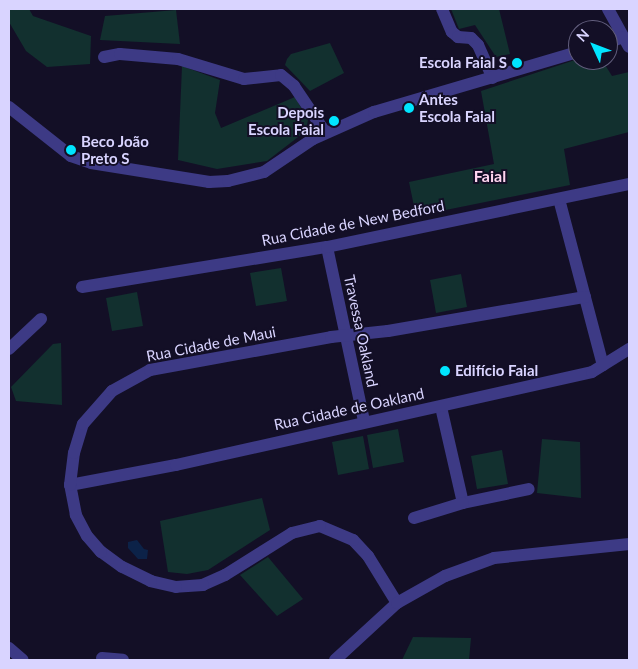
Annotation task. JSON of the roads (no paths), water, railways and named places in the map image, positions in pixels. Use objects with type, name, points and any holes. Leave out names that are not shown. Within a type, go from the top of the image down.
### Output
[{"type":"street","points":[[442,9],[452,32],[458,38],[471,38],[478,45],[493,78]]},
{"type":"street","points":[[608,9],[627,39]]},
{"type":"street","points":[[104,57],[120,54],[178,59],[244,79],[282,75],[294,86],[325,132]]},
{"type":"street","points":[[9,107],[71,156],[91,162],[209,182],[228,181],[264,172],[325,132],[374,112],[568,55]]},
{"type":"street","name":"Rua Cidade de New Bedford","points":[[82,287],[326,248],[629,184]]},
{"type":"street","points":[[559,199],[603,365]]},
{"type":"street","name":"Travessa Oakland","points":[[326,248],[344,337],[364,420]]},
{"type":"street","name":"Rua Cidade de Maui","points":[[396,603],[368,556],[353,540],[320,526],[292,533],[225,575],[203,585],[176,587],[151,581],[122,567],[100,552],[87,536],[76,515],[70,485],[74,453],[83,424],[112,391],[129,379],[150,370],[585,297]]},
{"type":"street","points":[[9,349],[41,319]]},
{"type":"street","name":"Rua Cidade de Oakland","points":[[70,485],[176,465],[364,420],[441,407],[592,372],[629,349]]},
{"type":"street","points":[[441,407],[463,503]]},
{"type":"street","points":[[414,518],[463,503],[529,489]]},
{"type":"street","points":[[339,659],[396,603],[445,576],[494,558],[629,544]]},
{"type":"street","points":[[9,648],[23,660]]},
{"type":"street","points":[[102,658],[123,660]]},
{"type":"water","points":[[137,540],[144,549],[148,550],[147,559],[138,559],[128,548],[128,542]]},
{"type":"place","name":"Escola Faial S","points":[[517,63]]},
{"type":"place","name":"Antes Escola Faial","points":[[409,108]]},
{"type":"place","name":"Depois Escola Faial","points":[[334,121]]},
{"type":"place","name":"Beco João Preto S","points":[[71,150]]},
{"type":"place","name":"Edifício Faial","points":[[445,371]]},
{"type":"district","name":"Faial","points":[[490,176]]}]
